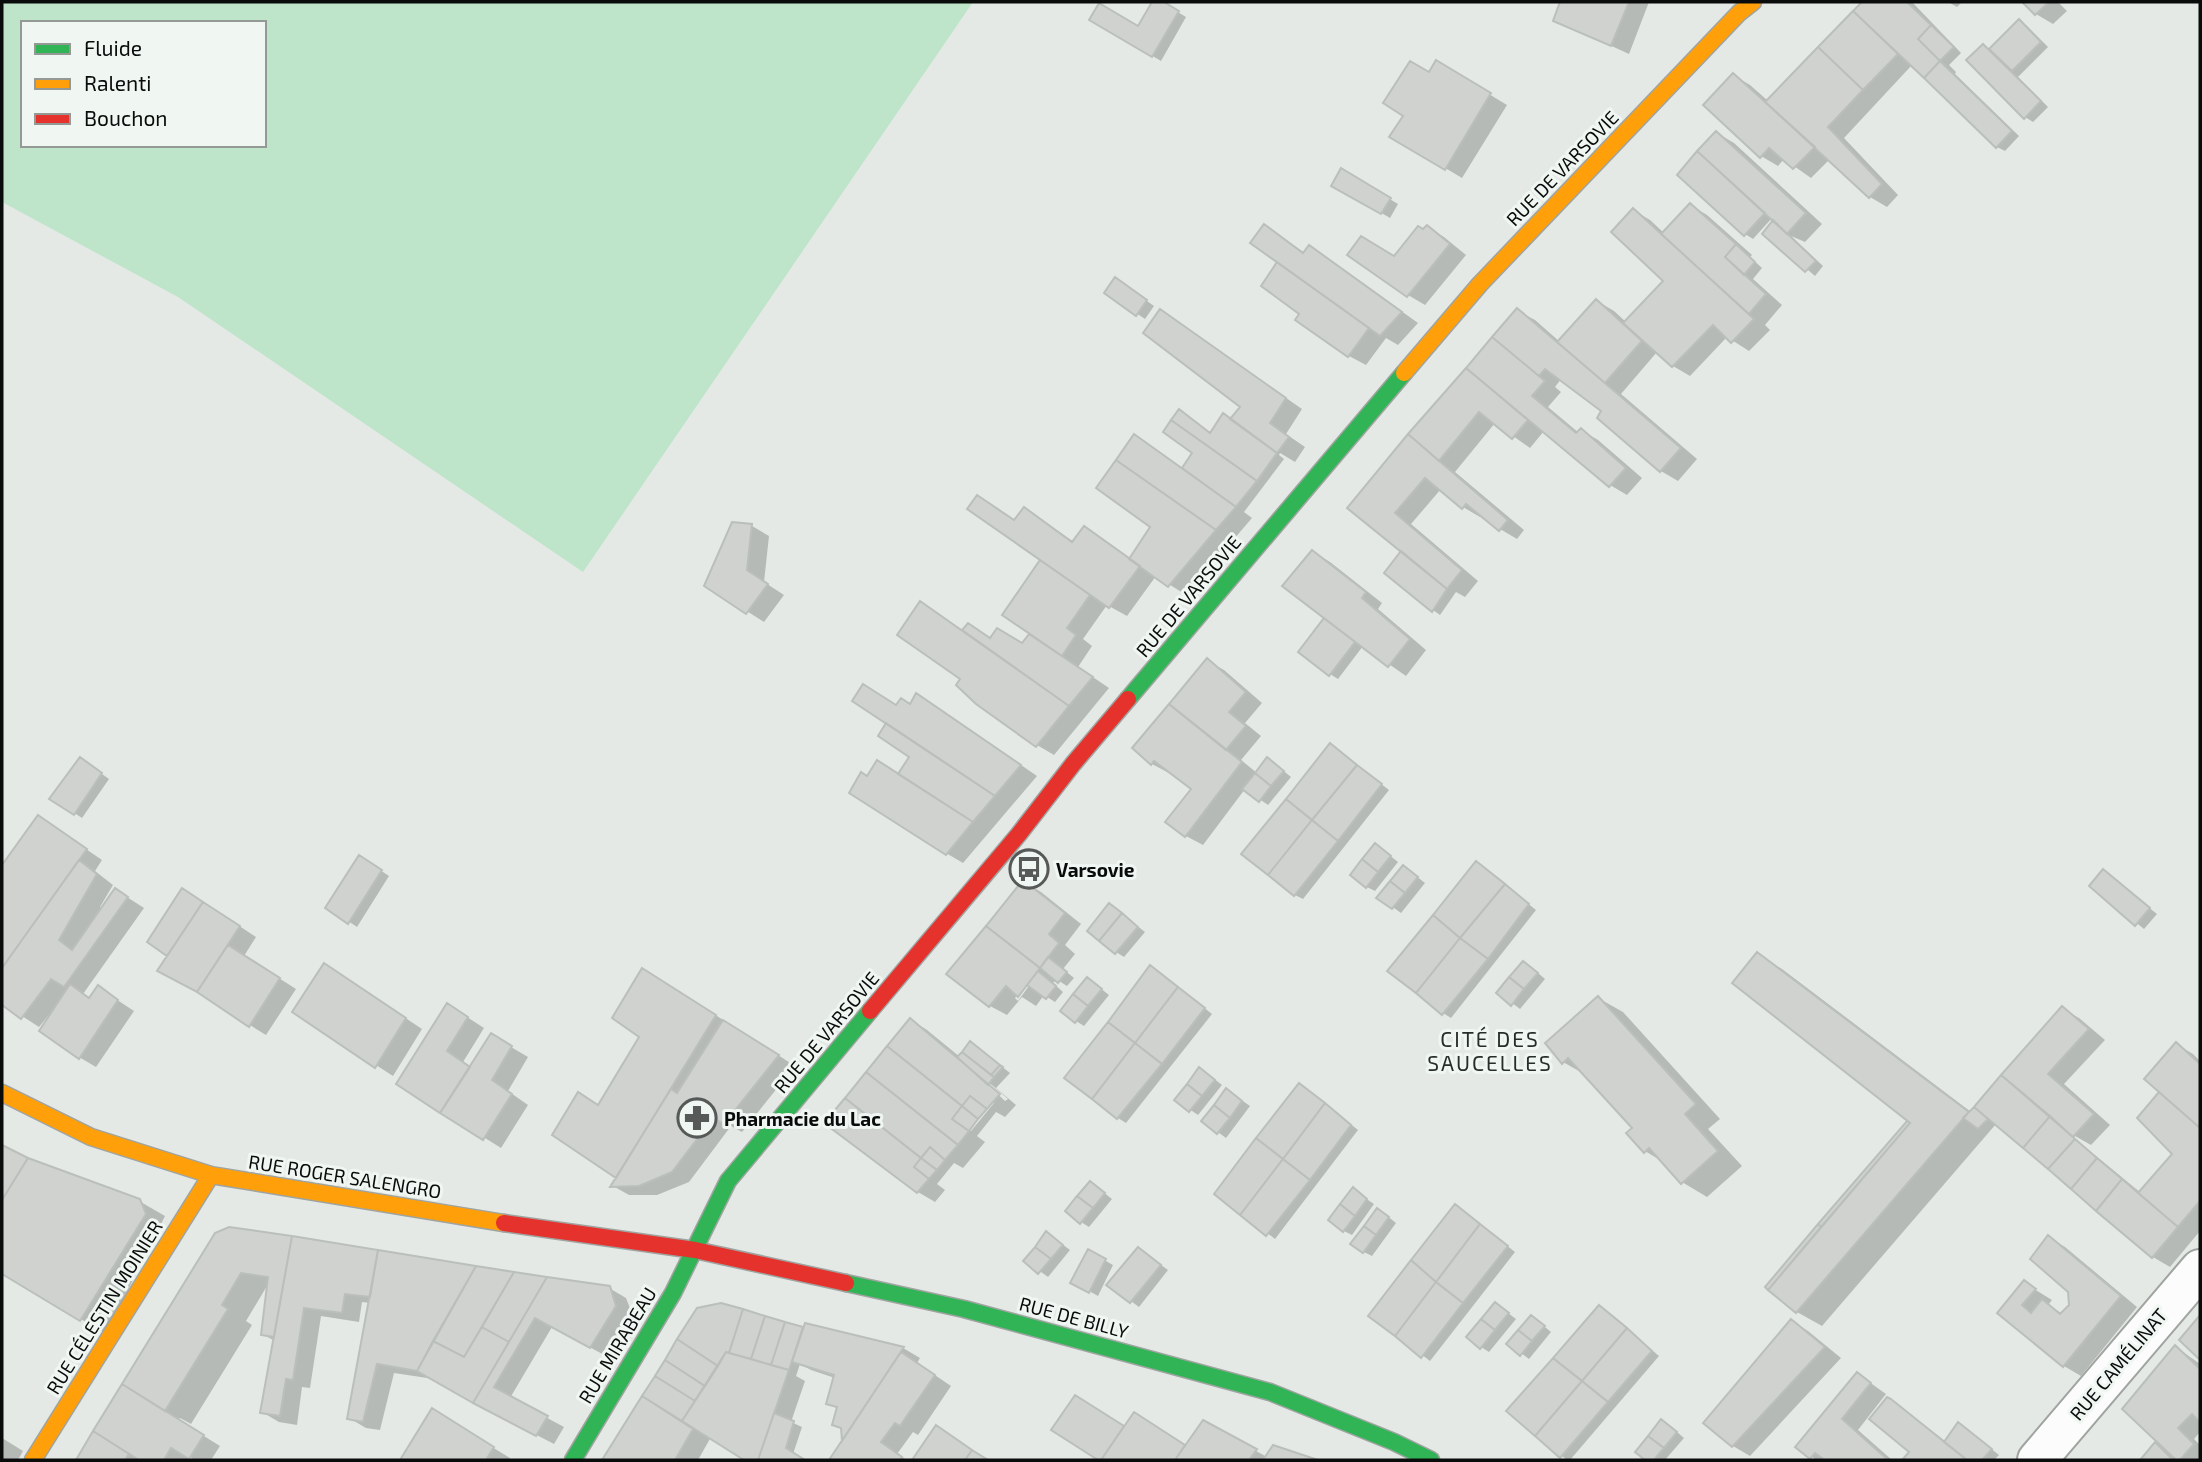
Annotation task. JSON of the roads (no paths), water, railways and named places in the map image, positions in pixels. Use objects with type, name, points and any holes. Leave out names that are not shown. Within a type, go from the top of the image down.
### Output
[{"type":"street","name":"RUE DE VARSOVIE","points":[[695,1250],[728,1181],[1012,842],[1073,764],[1480,284],[1739,6]]},
{"type":"street","name":"RUE ROGER SALENGRO","points":[[2,1093],[91,1137],[211,1175],[593,1237],[695,1250]]},
{"type":"street","name":"RUE CÉLESTIN MOINIER","points":[[33,1460],[211,1175]]},
{"type":"street","name":"RUE MIRABEAU","points":[[573,1460],[673,1293],[695,1250]]},
{"type":"street","name":"RUE DE BILLY","points":[[695,1250],[964,1309],[1270,1392],[1394,1442],[1431,1460]]},
{"type":"street","name":"RUE CAMÉLINAT","points":[[2037,1460],[2200,1269]]},
{"type":"place","name":"Varsovie","points":[[1029,869]]},
{"type":"place","name":"Pharmacie du Lac","points":[[697,1118]]},
{"type":"district","name":"CITÉ DES SAUCELLES","points":[[1490,1050]]}]
